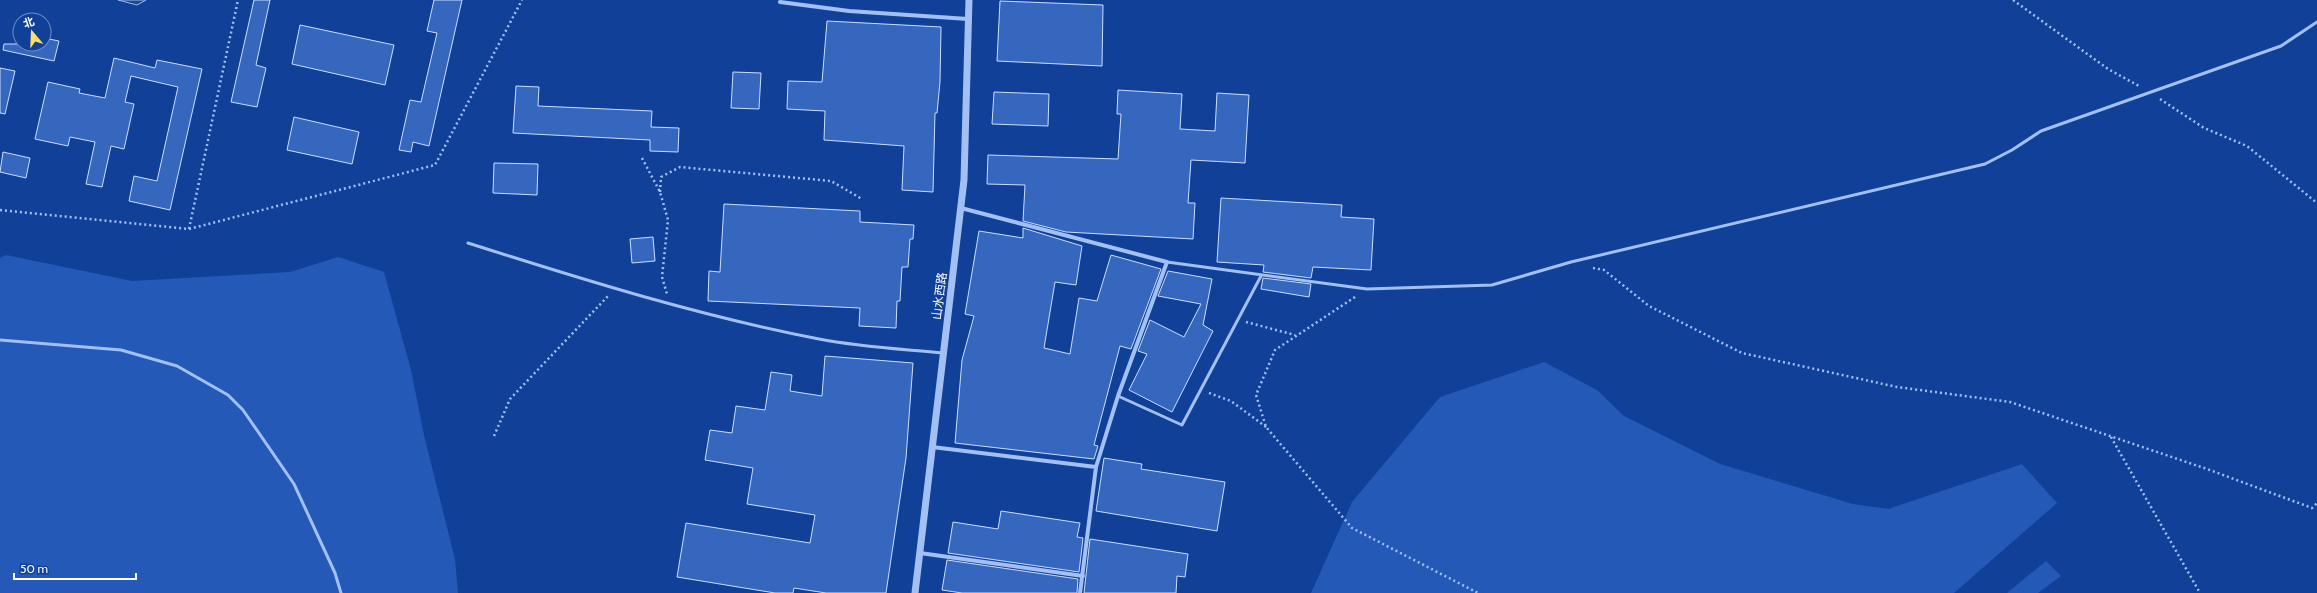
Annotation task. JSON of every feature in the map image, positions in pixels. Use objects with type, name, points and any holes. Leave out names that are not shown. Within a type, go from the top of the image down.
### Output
[{"type":"street","name":"山水西路","points":[[915,593],[964,180],[969,0]]},
{"type":"street","points":[[780,2],[849,11],[968,19]]},
{"type":"street","points":[[961,208],[1167,262],[1118,396],[1096,467],[1080,593]]},
{"type":"street","points":[[932,447],[1096,467]]},
{"type":"street","points":[[919,553],[1083,576]]},
{"type":"lane","points":[[1167,262],[1261,276],[1367,289],[1492,285],[1571,262],[1985,164],[2012,150],[2041,131],[2281,46],[2317,22]]},
{"type":"lane","points":[[468,243],[614,289],[670,304],[821,339],[943,353]]},
{"type":"lane","points":[[1118,396],[1182,425],[1261,276]]},
{"type":"lane","points":[[0,340],[121,350],[177,366],[228,395],[243,410],[294,484],[335,573],[341,593]]},
{"type":"path","points":[[189,230],[238,0]]},
{"type":"path","points":[[0,210],[189,230],[435,166],[522,0]]},
{"type":"path","points":[[2013,0],[2108,69],[2151,93],[2204,128],[2247,146],[2317,203]]},
{"type":"path","points":[[642,158],[660,192],[668,220],[662,277],[670,304]]},
{"type":"path","points":[[660,192],[661,177],[680,167],[831,181],[862,199]]},
{"type":"path","points":[[1591,267],[1604,270],[1650,306],[1742,353],[1897,387],[2010,402],[2207,469],[2312,508],[2317,503]]},
{"type":"path","points":[[494,436],[510,399],[614,289]]},
{"type":"path","points":[[1266,427],[1256,395],[1275,350],[1367,289]]},
{"type":"path","points":[[1238,319],[1296,336]]},
{"type":"path","points":[[1201,390],[1231,401],[1266,427],[1352,528],[1478,593]]},
{"type":"path","points":[[2111,436],[2200,593]]},
{"type":"shaded area","points":[[118,0],[146,0],[137,5]]},
{"type":"shaded area","points":[[6,255],[132,281],[290,272],[338,257],[384,272],[411,370],[424,435],[455,559],[458,593],[0,593],[0,258]]},
{"type":"shaded area","points":[[1544,362],[1597,390],[1624,416],[1720,464],[1853,504],[1888,509],[2022,464],[2057,503],[1954,593],[1311,593],[1352,502],[1440,397]]},
{"type":"shaded area","points":[[2046,561],[2061,576],[2038,593],[2007,593]]},
{"type":"building","points":[[254,0],[270,0],[256,65],[266,68],[257,107],[231,102]]},
{"type":"building","points":[[434,0],[462,0],[429,146],[413,142],[411,152],[399,150],[410,100],[421,102],[437,33],[427,31]]},
{"type":"building","points":[[1000,1],[1103,5],[1102,66],[997,61]]},
{"type":"building","points":[[827,21],[941,27],[940,82],[937,113],[935,113],[933,192],[902,190],[904,146],[824,140],[825,111],[787,109],[788,81],[822,82]]},
{"type":"building","points":[[300,25],[394,45],[385,85],[292,64]]},
{"type":"building","points":[[52,40],[59,41],[54,61],[12,52],[52,52]]},
{"type":"building","points":[[4,44],[12,44],[12,52],[3,50]]},
{"type":"building","points":[[114,58],[155,68],[157,60],[202,69],[170,210],[129,201],[134,176],[157,181],[178,87],[131,76],[125,102],[134,104],[124,149],[111,146],[102,187],[86,184],[95,142],[70,137],[68,146],[35,139],[48,82],[80,89],[79,93],[105,98]]},
{"type":"building","points":[[0,68],[15,71],[5,114],[0,113]]},
{"type":"building","points":[[733,72],[761,73],[759,109],[731,108]]},
{"type":"building","points":[[516,86],[539,87],[538,106],[652,111],[651,127],[679,128],[678,152],[650,151],[650,140],[513,133]]},
{"type":"building","points":[[1118,90],[1182,94],[1180,129],[1215,131],[1217,93],[1249,95],[1245,163],[1191,160],[1188,203],[1195,203],[1193,239],[1066,232],[1023,221],[1025,185],[987,184],[988,155],[1118,159],[1121,114],[1117,114]]},
{"type":"building","points":[[994,92],[1049,94],[1048,126],[992,124]]},
{"type":"building","points":[[294,117],[359,132],[352,164],[287,150]]},
{"type":"building","points":[[3,152],[30,158],[26,178],[0,172]]},
{"type":"building","points":[[494,163],[538,164],[537,195],[493,193]]},
{"type":"building","points":[[1221,198],[1342,205],[1341,217],[1374,219],[1371,270],[1313,267],[1311,278],[1263,272],[1264,265],[1217,262]]},
{"type":"building","points":[[724,204],[860,211],[860,222],[914,225],[913,239],[910,239],[908,267],[902,267],[900,301],[897,301],[896,328],[859,326],[860,308],[708,301],[709,271],[720,272]]},
{"type":"building","points":[[1023,228],[1082,246],[1076,285],[1055,282],[1044,348],[1070,354],[1079,298],[1097,301],[1111,255],[1161,269],[1131,349],[1120,346],[1094,445],[1098,446],[1094,459],[955,443],[962,360],[974,316],[965,314],[979,231],[1023,238]]},
{"type":"building","points":[[653,237],[655,261],[632,263],[630,239]]},
{"type":"building","points":[[1168,271],[1212,279],[1203,325],[1213,331],[1172,412],[1129,390],[1147,354],[1138,351],[1150,320],[1184,337],[1201,304],[1158,296]]},
{"type":"building","points":[[1263,278],[1311,284],[1309,297],[1261,289]]},
{"type":"building","points":[[825,356],[913,363],[906,458],[886,593],[826,593],[794,588],[793,593],[775,593],[677,577],[686,523],[810,543],[815,515],[747,504],[753,468],[705,460],[710,430],[732,433],[736,406],[765,410],[771,372],[792,375],[790,391],[822,396]]},
{"type":"building","points":[[1104,458],[1142,464],[1141,469],[1225,482],[1217,531],[1096,511]]},
{"type":"building","points":[[1001,511],[1080,523],[1077,537],[1083,538],[1079,572],[948,553],[953,522],[998,529]]},
{"type":"building","points":[[1090,539],[1188,554],[1185,577],[1177,576],[1176,593],[1084,593]]},
{"type":"building","points":[[947,560],[1078,579],[1077,593],[962,593],[942,590]]}]
